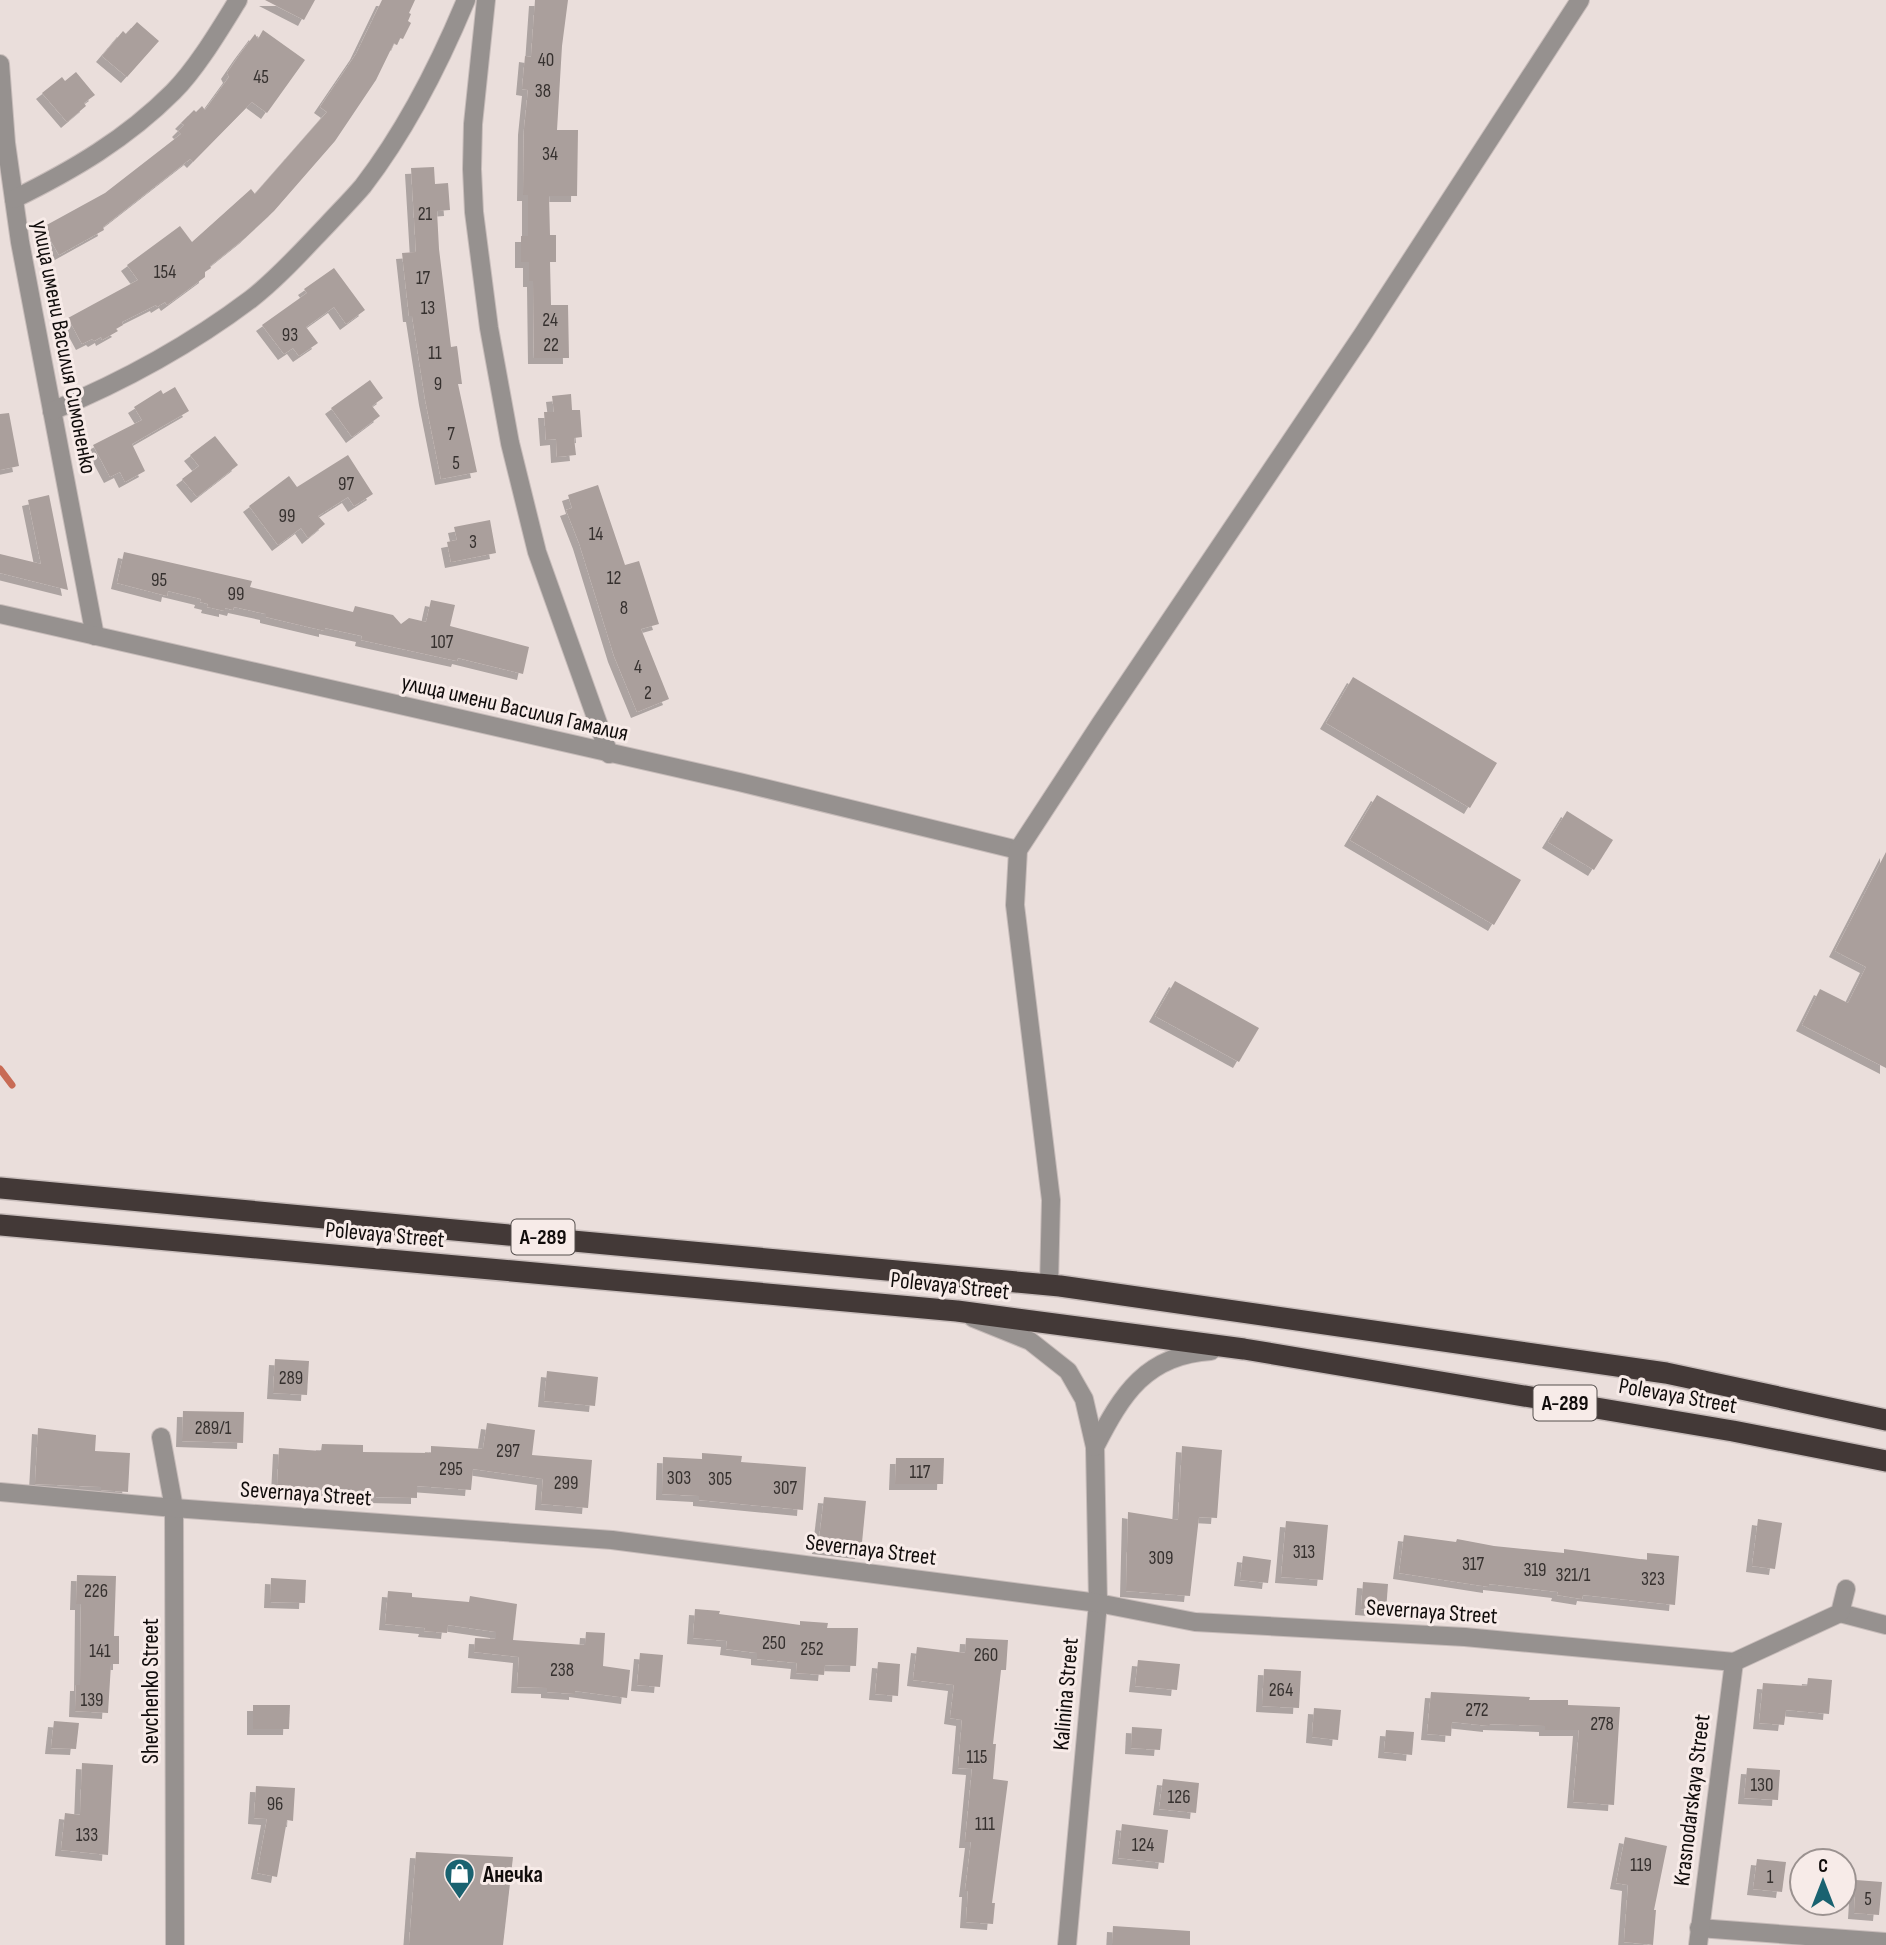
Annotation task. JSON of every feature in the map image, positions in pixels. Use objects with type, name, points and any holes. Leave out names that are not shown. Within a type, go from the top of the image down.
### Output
[{"type":"highway","name":"Polevaya Street","points":[[0,1188],[1049,1285],[1157,1298],[1666,1373],[1886,1420]]},
{"type":"highway","name":"Polevaya Street","points":[[0,1225],[957,1311],[1244,1349],[1733,1431],[1886,1461]]},
{"type":"street","points":[[14,199],[70,172],[127,133],[174,90],[220,30],[238,0]]},
{"type":"street","points":[[52,411],[107,388],[178,347],[252,298],[304,249],[363,186],[406,120],[445,50],[466,0]]},
{"type":"street","points":[[486,0],[473,124],[472,169],[474,212],[489,328],[510,443],[537,552],[609,754]]},
{"type":"street","points":[[1049,1285],[1051,1200],[1015,905],[1018,850],[1363,334],[1580,0]]},
{"type":"street","name":"улица имени Василия Симоненко","points":[[0,64],[6,143],[29,293],[95,636]]},
{"type":"street","name":"улица имени Василия Гамалия","points":[[0,614],[738,782],[1018,850]]},
{"type":"street","name":"А-289","points":[[957,1311],[1030,1341],[1068,1371],[1084,1399],[1095,1447]]},
{"type":"street","name":"А-289","points":[[1095,1447],[1113,1412],[1131,1387],[1155,1367],[1188,1352],[1244,1349]]},
{"type":"street","name":"Shevchenko Street","points":[[161,1437],[174,1508],[175,1945]]},
{"type":"street","name":"Kalinina Street","points":[[1068,1945],[1098,1604],[1095,1447]]},
{"type":"street","name":"Severnaya Street","points":[[0,1492],[174,1508],[612,1540],[1098,1604],[1195,1622],[1465,1637],[1734,1662]]},
{"type":"street","points":[[1840,1613],[1846,1589]]},
{"type":"street","points":[[1734,1662],[1840,1613],[1886,1625]]},
{"type":"street","name":"Krasnodarskaya Street","points":[[1699,1936],[1734,1662]]},
{"type":"street","points":[[1699,1936],[1886,1942]]},
{"type":"building","points":[[265,0],[315,0],[304,20]]},
{"type":"building","points":[[382,0],[415,0],[409,13],[411,14],[408,21],[411,23],[403,39],[400,38],[397,45],[394,43],[376,80],[335,141],[274,211],[210,266],[205,277],[167,305],[165,302],[157,307],[156,305],[122,322],[123,325],[116,329],[118,331],[102,340],[101,337],[82,344],[68,318],[138,280],[127,265],[180,226],[192,242],[251,189],[255,194],[327,112],[320,107],[356,54]]},
{"type":"building","points":[[535,0],[568,0],[562,46],[557,130],[578,130],[577,196],[549,196],[550,235],[556,235],[556,262],[550,262],[551,305],[568,305],[569,358],[534,358],[533,281],[529,281],[529,262],[521,262],[521,236],[528,236],[528,195],[523,195],[524,129],[528,90],[522,89],[525,56],[531,57]]},
{"type":"building","points":[[137,22],[159,41],[127,77],[102,56],[123,31],[126,34]]},
{"type":"building","points":[[263,30],[305,60],[267,113],[252,102],[193,162],[190,159],[103,227],[104,230],[59,255],[43,227],[105,193],[181,134],[178,131],[184,125],[181,123],[194,110],[196,112],[202,106],[205,110],[229,77],[227,73],[240,54],[255,34],[258,39]]},
{"type":"building","points":[[76,72],[95,95],[67,122],[42,93],[62,77],[65,81]]},
{"type":"building","points":[[434,167],[435,184],[448,183],[450,210],[437,211],[439,249],[451,347],[457,346],[462,384],[458,384],[477,472],[441,479],[412,316],[409,316],[402,253],[416,252],[411,168]]},
{"type":"building","points":[[334,268],[365,310],[346,324],[334,307],[306,327],[318,343],[299,356],[293,348],[284,354],[262,325],[307,293],[304,289]]},
{"type":"building","points":[[370,380],[383,398],[372,406],[380,416],[352,437],[331,408]]},
{"type":"building","points":[[175,387],[189,411],[132,444],[145,471],[125,482],[120,472],[110,477],[93,445],[142,420],[134,407],[161,390],[163,394]]},
{"type":"building","points":[[571,394],[572,410],[580,410],[582,437],[574,438],[576,455],[557,457],[556,439],[546,440],[544,412],[554,412],[552,396]]},
{"type":"building","points":[[9,413],[19,466],[0,470],[0,414]]},
{"type":"building","points":[[215,436],[238,465],[197,497],[182,479],[199,466],[190,455]]},
{"type":"building","points":[[348,455],[373,494],[354,506],[348,497],[318,516],[325,524],[308,538],[301,528],[278,545],[249,506],[289,476],[297,487]]},
{"type":"building","points":[[598,485],[625,565],[639,561],[659,624],[641,629],[669,699],[637,712],[614,656],[566,510],[572,508],[568,495]]},
{"type":"building","points":[[49,495],[68,590],[0,573],[0,554],[41,564],[28,500]]},
{"type":"building","points":[[490,520],[496,553],[451,562],[447,542],[457,540],[454,527]]},
{"type":"building","points":[[124,552],[252,581],[250,587],[353,612],[355,606],[393,615],[401,624],[409,618],[426,622],[431,600],[455,605],[450,626],[529,647],[523,674],[458,658],[457,661],[361,640],[362,636],[325,628],[325,631],[234,607],[233,610],[225,608],[225,611],[207,607],[208,604],[200,602],[201,599],[168,591],[167,596],[117,583]]},
{"type":"building","points":[[1353,677],[1497,763],[1470,808],[1326,723]]},
{"type":"building","points":[[1377,795],[1521,880],[1494,925],[1350,840]]},
{"type":"building","points":[[1567,811],[1613,840],[1594,870],[1548,842]]},
{"type":"building","points":[[1886,852],[1886,1068],[1802,1025],[1820,989],[1848,1003],[1866,967],[1835,951]]},
{"type":"building","points":[[1175,981],[1259,1028],[1239,1062],[1155,1016]]},
{"type":"building","points":[[275,1359],[309,1361],[307,1395],[273,1393]]},
{"type":"building","points":[[547,1371],[598,1377],[595,1406],[544,1401]]},
{"type":"building","points":[[183,1411],[244,1412],[243,1443],[182,1441]]},
{"type":"building","points":[[487,1423],[535,1430],[532,1455],[592,1460],[588,1508],[541,1504],[543,1479],[473,1469],[471,1490],[417,1486],[417,1498],[277,1488],[279,1448],[321,1451],[322,1444],[363,1445],[363,1452],[431,1453],[431,1446],[483,1449]]},
{"type":"building","points":[[38,1428],[96,1435],[95,1451],[130,1453],[128,1492],[101,1490],[101,1487],[35,1484]]},
{"type":"building","points":[[1182,1446],[1222,1450],[1217,1518],[1199,1517],[1190,1596],[1126,1591],[1128,1512],[1178,1520]]},
{"type":"building","points":[[702,1453],[742,1456],[741,1462],[806,1467],[803,1510],[699,1500],[699,1496],[662,1494],[663,1457],[702,1459]]},
{"type":"building","points":[[896,1458],[944,1458],[943,1484],[895,1484]]},
{"type":"building","points":[[824,1497],[866,1501],[861,1553],[818,1548]]},
{"type":"building","points":[[1758,1519],[1782,1523],[1775,1569],[1752,1566]]},
{"type":"building","points":[[1286,1521],[1328,1525],[1323,1580],[1281,1577]]},
{"type":"building","points":[[1404,1535],[1564,1553],[1564,1549],[1647,1560],[1647,1553],[1679,1556],[1675,1605],[1583,1595],[1582,1599],[1557,1595],[1558,1592],[1489,1584],[1489,1587],[1399,1573]]},
{"type":"building","points":[[1243,1556],[1271,1560],[1268,1583],[1240,1580]]},
{"type":"building","points":[[77,1575],[116,1576],[114,1636],[119,1636],[119,1664],[111,1664],[108,1713],[75,1711],[76,1685],[80,1685],[81,1604],[76,1604]]},
{"type":"building","points":[[271,1578],[306,1580],[305,1603],[270,1602]]},
{"type":"building","points":[[1363,1582],[1388,1584],[1386,1611],[1361,1609]]},
{"type":"building","points":[[388,1591],[412,1593],[412,1597],[469,1602],[470,1596],[517,1604],[513,1640],[585,1645],[586,1632],[605,1633],[603,1666],[630,1670],[627,1698],[517,1687],[519,1657],[474,1652],[475,1638],[496,1639],[496,1632],[448,1625],[447,1633],[385,1624]]},
{"type":"building","points":[[695,1609],[800,1625],[800,1621],[828,1623],[827,1628],[858,1628],[856,1666],[825,1665],[824,1675],[796,1673],[797,1663],[757,1659],[757,1653],[726,1649],[727,1641],[693,1638]]},
{"type":"building","points":[[966,1638],[1008,1640],[1006,1670],[1001,1670],[993,1744],[996,1744],[993,1779],[1008,1781],[992,1903],[995,1903],[993,1924],[966,1922],[968,1891],[965,1891],[971,1842],[965,1842],[972,1769],[958,1768],[962,1720],[950,1718],[954,1685],[913,1680],[917,1647],[965,1653]]},
{"type":"building","points":[[640,1653],[663,1655],[660,1687],[637,1685]]},
{"type":"building","points":[[1138,1660],[1180,1664],[1177,1690],[1135,1686]]},
{"type":"building","points":[[878,1662],[900,1664],[898,1696],[875,1694]]},
{"type":"building","points":[[1264,1669],[1301,1671],[1299,1708],[1262,1706]]},
{"type":"building","points":[[1808,1678],[1832,1680],[1829,1714],[1786,1710],[1784,1725],[1759,1723],[1763,1683],[1807,1686]]},
{"type":"building","points":[[1431,1692],[1530,1697],[1529,1700],[1568,1700],[1568,1705],[1620,1707],[1614,1805],[1573,1802],[1579,1730],[1545,1730],[1545,1726],[1489,1726],[1452,1722],[1451,1736],[1427,1734]]},
{"type":"building","points":[[253,1705],[290,1705],[289,1729],[253,1729]]},
{"type":"building","points":[[1314,1708],[1341,1710],[1338,1740],[1312,1737]]},
{"type":"building","points":[[54,1721],[79,1723],[76,1749],[51,1748]]},
{"type":"building","points":[[1132,1727],[1162,1729],[1160,1750],[1131,1748]]},
{"type":"building","points":[[1386,1730],[1414,1732],[1412,1755],[1384,1752]]},
{"type":"building","points":[[82,1763],[113,1765],[108,1855],[61,1850],[65,1813],[80,1815]]},
{"type":"building","points":[[1747,1768],[1780,1770],[1778,1800],[1744,1798]]},
{"type":"building","points":[[1163,1779],[1199,1783],[1196,1813],[1159,1809]]},
{"type":"building","points":[[256,1786],[295,1788],[293,1821],[287,1820],[277,1877],[257,1873],[267,1819],[254,1818]]},
{"type":"building","points":[[1122,1824],[1168,1830],[1164,1863],[1118,1858]]},
{"type":"building","points":[[1625,1837],[1667,1846],[1654,1910],[1653,1945],[1624,1942],[1628,1885],[1616,1883]]},
{"type":"building","name":"Анечка","points":[[416,1852],[513,1857],[503,1945],[409,1945]]},
{"type":"building","points":[[1757,1859],[1786,1862],[1782,1892],[1753,1889]]},
{"type":"building","points":[[1858,1880],[1882,1882],[1879,1915],[1858,1913]]},
{"type":"building","points":[[1113,1926],[1190,1931],[1190,1945],[1112,1945]]},
{"type":"waterway","points":[[0,1069],[12,1085]]},
{"type":"place","name":"Анечка","points":[[460,1901]]}]
